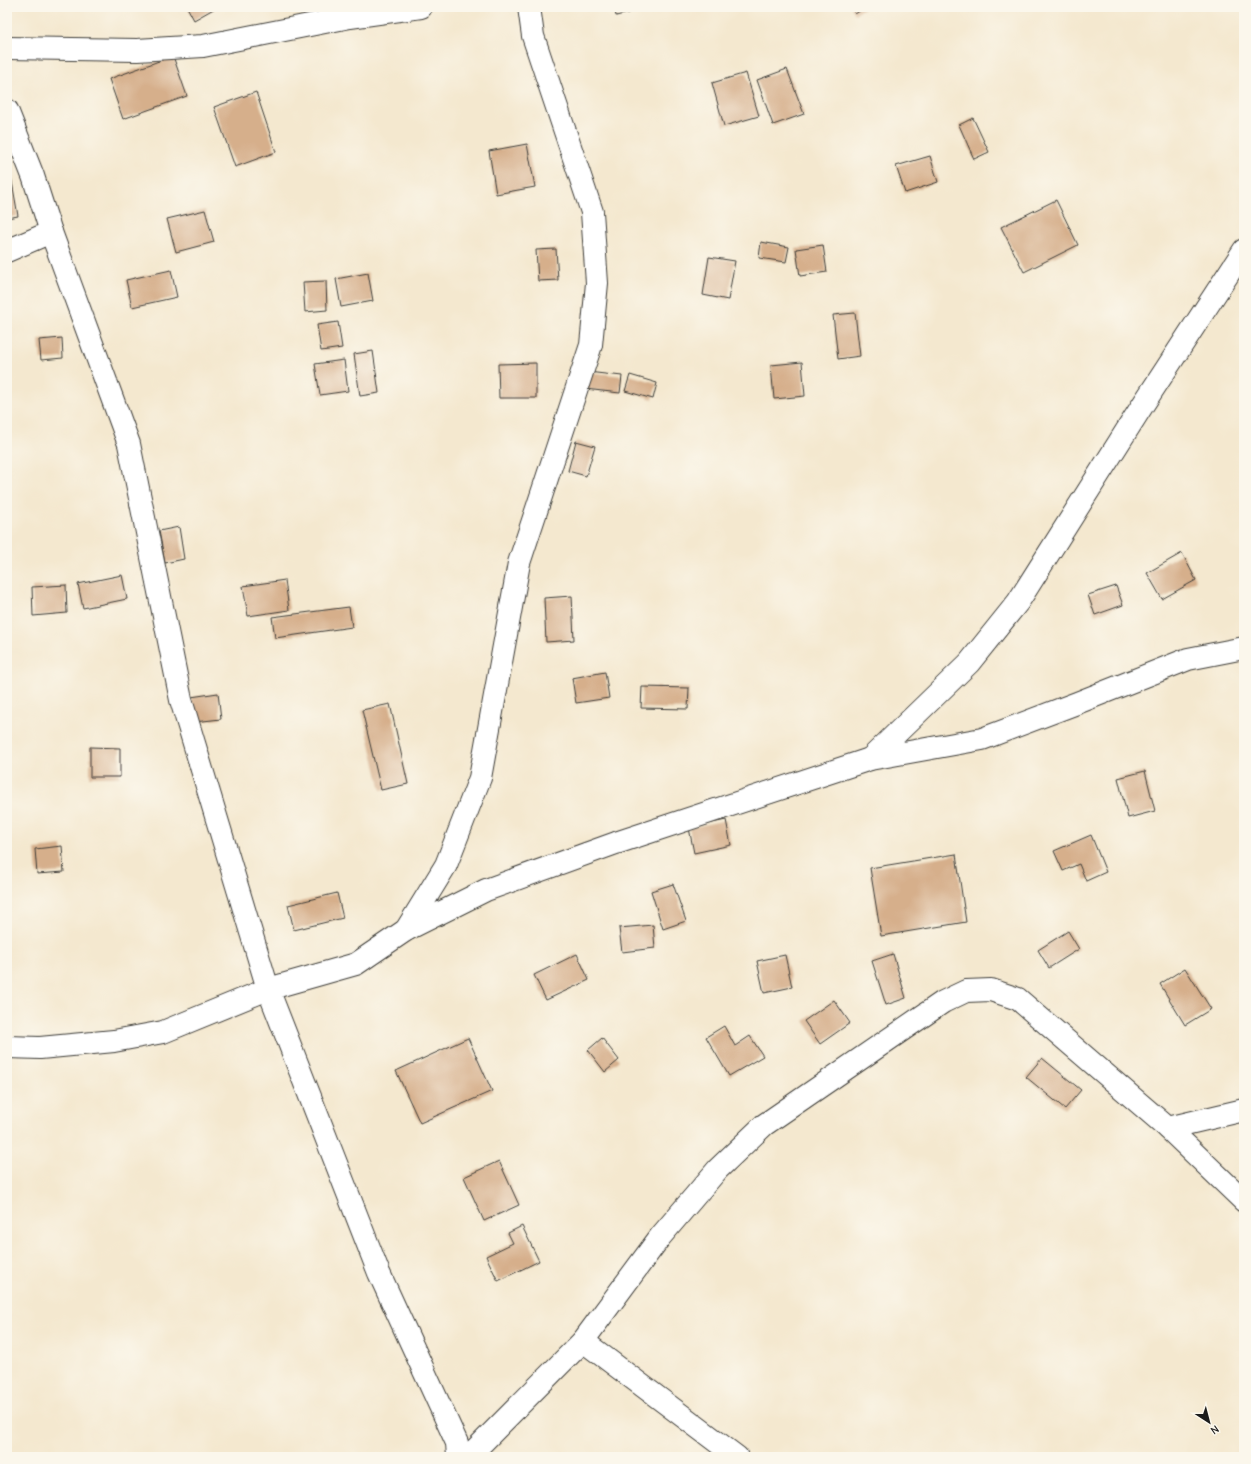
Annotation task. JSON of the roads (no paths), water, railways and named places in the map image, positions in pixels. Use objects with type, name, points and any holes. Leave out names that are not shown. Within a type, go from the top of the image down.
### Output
[{"type":"street","points":[[7,48],[137,50],[203,46],[350,17],[421,7]]},
{"type":"street","points":[[406,930],[446,865],[480,778],[519,563],[591,345],[597,283],[592,212],[533,36],[529,7]]},
{"type":"street","points":[[7,110],[33,176],[51,232],[129,444],[181,700],[268,989],[379,1273],[457,1443],[458,1457]]},
{"type":"street","points":[[7,251],[51,232]]},
{"type":"street","points":[[870,759],[969,663],[1018,602],[1244,250]]},
{"type":"street","points":[[7,1047],[40,1048],[114,1041],[163,1032],[268,989],[356,964],[406,930],[486,890],[616,843],[870,759],[982,739],[1188,659],[1244,648]]},
{"type":"street","points":[[468,1457],[583,1341],[660,1237],[718,1169],[764,1125],[943,1002],[966,991],[991,990],[1018,999],[1168,1128],[1244,1201]]},
{"type":"street","points":[[1168,1128],[1244,1110]]},
{"type":"street","points":[[583,1341],[737,1457]]}]
